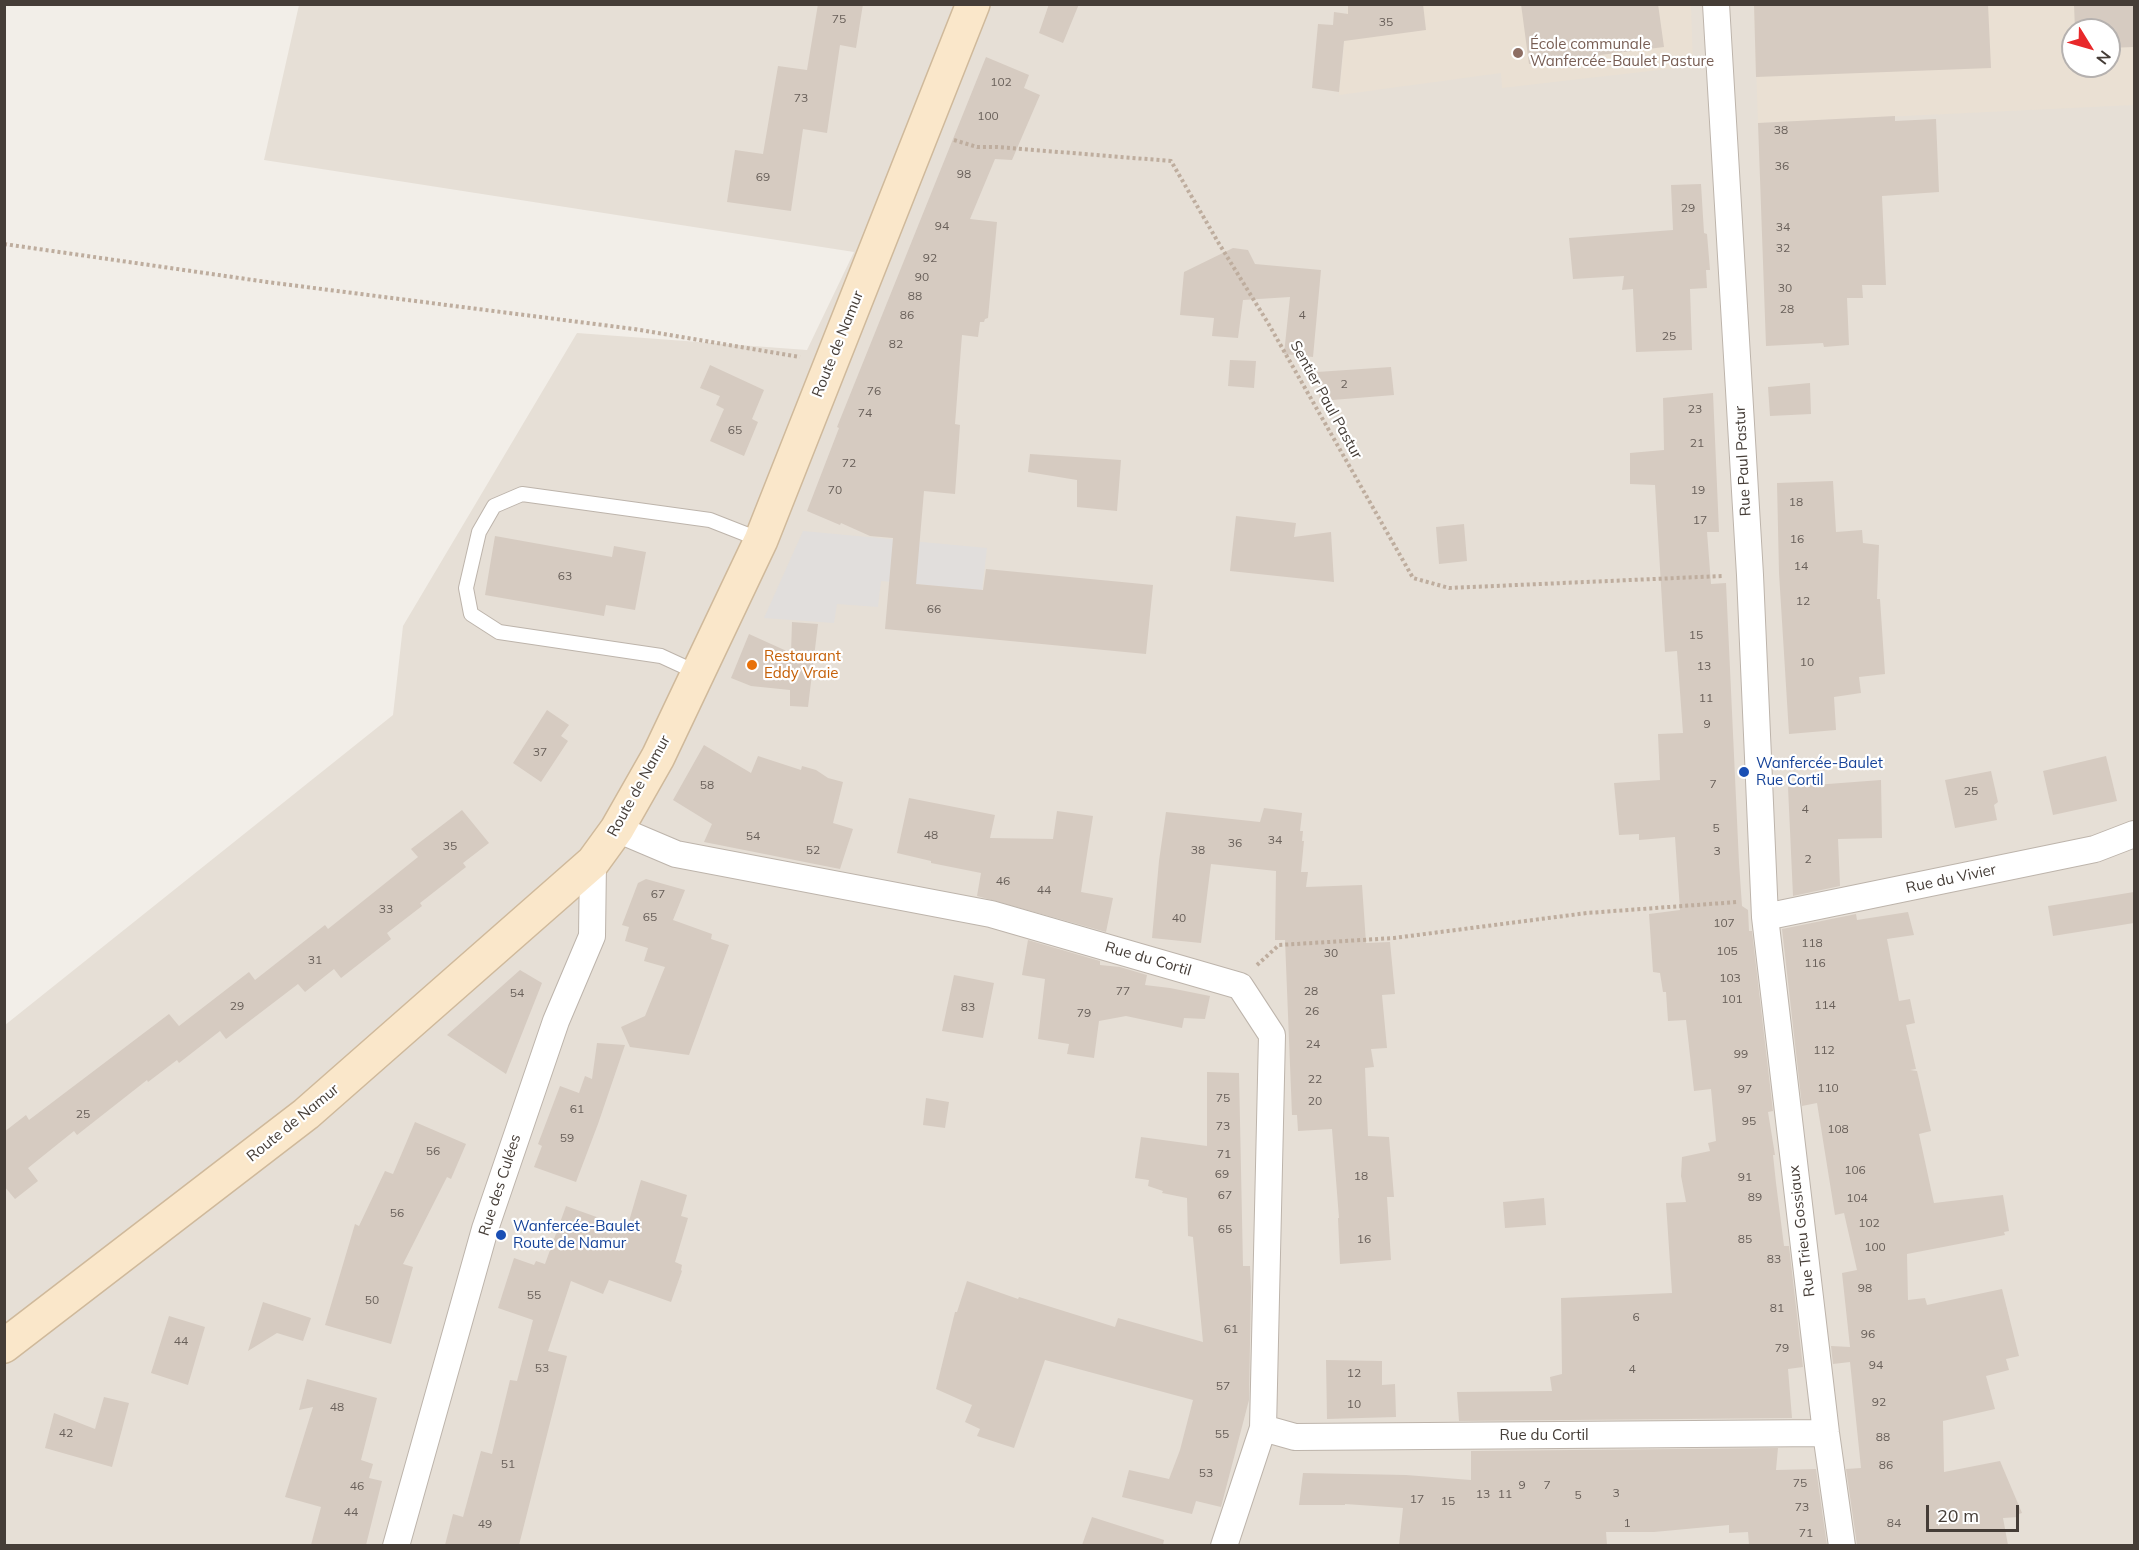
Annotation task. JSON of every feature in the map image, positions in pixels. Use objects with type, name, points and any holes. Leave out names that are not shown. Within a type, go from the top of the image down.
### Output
[{"type":"main road","name":"Route de Namur","points":[[4,1346],[306,1114],[593,862],[617,829],[658,757],[761,540],[973,4]]},
{"type":"street","name":"Rue Paul Pastur","points":[[1716,4],[1750,575],[1765,917]]},
{"type":"street","name":"Rue du Cortil","points":[[617,829],[676,854],[991,914],[1235,985]]},
{"type":"street","name":"Rue du Vivier","points":[[1765,917],[2095,849],[2134,834]]},
{"type":"street","name":"Rue des Culées","points":[[396,1545],[485,1229],[556,1021],[592,936],[593,862]]},
{"type":"street","name":"Rue Trieu Gossiaux","points":[[1765,917],[1826,1433],[1842,1545]]},
{"type":"street","points":[[1224,1545],[1263,1428],[1272,1035],[1240,986],[1235,985]]},
{"type":"street","name":"Rue du Cortil","points":[[1263,1428],[1295,1437],[1826,1433]]},
{"type":"lane","points":[[698,673],[661,656],[499,632],[471,614],[466,588],[479,532],[494,506],[522,494],[710,520],[761,540]]},
{"type":"path","name":"Sentier Paul Pastur","points":[[922,131],[977,147],[1171,161],[1268,323],[1413,578],[1449,588],[1750,575]]},
{"type":"path","points":[[4,244],[267,282],[634,329],[830,362]]},
{"type":"path","points":[[1235,985],[1279,945],[1394,938],[1587,913],[1747,902],[1765,917]]},
{"type":"shaded area","points":[[299,5],[2134,5],[2134,1545],[5,1546],[5,1025],[393,715],[403,626],[577,333],[807,350],[854,252],[264,160]]},
{"type":"shaded area","name":"École communale Wanfercée-Baulet Pasture","points":[[1348,5],[1691,5],[1693,66],[1502,88],[1501,73],[1339,95]]},
{"type":"shaded area","points":[[1754,5],[2134,5],[2134,105],[1758,123]]},
{"type":"shaded area","points":[[803,531],[987,548],[982,590],[881,581],[878,607],[837,604],[834,623],[764,618]]},
{"type":"building","points":[[818,4],[863,4],[856,48],[840,45],[827,133],[803,129],[791,211],[727,202],[735,150],[763,154],[778,66],[807,70]]},
{"type":"building","points":[[1049,4],[1079,4],[1063,43],[1039,33]]},
{"type":"building","points":[[1348,4],[1423,4],[1426,30],[1344,41],[1339,92],[1312,88],[1318,24],[1333,25],[1334,12],[1348,14]]},
{"type":"building","points":[[1521,4],[1658,4],[1664,47],[1529,64]]},
{"type":"building","points":[[1754,4],[1988,4],[1991,68],[1756,77]]},
{"type":"building","points":[[2074,4],[2134,4],[2134,47],[2121,48],[2121,18],[2075,18]]},
{"type":"building","points":[[986,57],[1029,75],[1024,88],[1040,95],[1012,160],[995,159],[970,219],[997,222],[988,318],[980,322],[978,337],[962,335],[955,424],[960,425],[955,494],[924,491],[916,584],[983,590],[986,569],[1153,585],[1146,654],[885,629],[893,538],[870,536],[807,511],[839,428],[837,427]]},
{"type":"building","points":[[1895,116],[1895,121],[1936,119],[1939,192],[1882,196],[1886,285],[1862,285],[1863,298],[1847,298],[1849,345],[1824,347],[1823,343],[1766,346],[1758,123]]},
{"type":"building","points":[[1701,184],[1704,233],[1707,234],[1710,270],[1706,270],[1707,288],[1690,289],[1692,350],[1636,352],[1633,289],[1622,290],[1624,276],[1573,279],[1569,238],[1673,230],[1671,185]]},
{"type":"building","points":[[1233,248],[1248,250],[1255,264],[1321,270],[1313,357],[1284,354],[1290,297],[1243,300],[1238,338],[1212,336],[1214,318],[1180,315],[1184,272]]},
{"type":"building","points":[[1230,360],[1256,361],[1254,388],[1228,386]]},
{"type":"building","points":[[710,365],[764,390],[752,419],[758,422],[744,456],[710,441],[724,409],[716,405],[720,396],[700,388]]},
{"type":"building","points":[[1391,367],[1394,395],[1320,401],[1317,372]]},
{"type":"building","points":[[1810,383],[1811,414],[1770,416],[1768,387]]},
{"type":"building","points":[[1713,393],[1719,532],[1707,532],[1711,584],[1726,583],[1742,906],[1748,910],[1749,931],[1752,931],[1773,1111],[1768,1112],[1775,1155],[1773,1155],[1776,1183],[1784,1246],[1789,1246],[1803,1367],[1788,1369],[1792,1418],[1459,1421],[1457,1392],[1552,1391],[1550,1377],[1562,1374],[1561,1298],[1672,1293],[1666,1203],[1686,1202],[1681,1176],[1682,1157],[1710,1151],[1708,1143],[1716,1141],[1711,1089],[1694,1091],[1686,1020],[1668,1021],[1666,992],[1663,992],[1660,973],[1653,972],[1649,914],[1680,910],[1675,837],[1639,840],[1639,834],[1619,835],[1614,783],[1660,780],[1658,734],[1683,733],[1677,651],[1665,652],[1655,485],[1630,484],[1630,453],[1664,450],[1663,398]]},
{"type":"building","points":[[1030,454],[1121,460],[1117,511],[1077,507],[1077,480],[1028,472]]},
{"type":"building","points":[[1833,481],[1836,532],[1862,530],[1863,543],[1879,545],[1877,599],[1880,599],[1885,674],[1859,677],[1861,693],[1834,697],[1836,730],[1789,734],[1779,573],[1777,483]]},
{"type":"building","points":[[1236,516],[1296,523],[1294,537],[1331,532],[1334,582],[1230,571]]},
{"type":"building","points":[[1464,524],[1467,561],[1439,564],[1436,527]]},
{"type":"building","points":[[495,536],[612,557],[614,546],[646,552],[635,610],[606,605],[604,616],[485,595]]},
{"type":"building","points":[[792,622],[818,624],[808,707],[790,706],[790,690],[751,686],[731,678],[749,634],[791,653]]},
{"type":"building","points":[[547,710],[569,725],[561,736],[568,741],[541,782],[513,763]]},
{"type":"building","points":[[704,745],[751,773],[758,756],[801,770],[802,766],[816,770],[828,778],[843,782],[833,823],[853,829],[840,869],[704,842],[712,824],[673,800]]},
{"type":"building","points":[[2106,756],[2117,801],[2053,815],[2043,771]]},
{"type":"building","points":[[1991,771],[1998,802],[1994,805],[1997,820],[1955,828],[1945,780]]},
{"type":"building","points":[[1881,780],[1882,838],[1838,839],[1840,886],[1793,896],[1788,787]]},
{"type":"building","points":[[909,798],[995,815],[990,838],[1053,839],[1057,811],[1093,816],[1081,892],[1113,898],[1106,932],[977,896],[981,873],[931,863],[931,861],[897,853]]},
{"type":"building","points":[[1264,808],[1302,813],[1300,831],[1303,831],[1302,841],[1304,841],[1301,872],[1308,872],[1306,887],[1362,885],[1366,943],[1390,942],[1395,994],[1382,995],[1387,1048],[1371,1049],[1374,1067],[1365,1068],[1368,1136],[1389,1137],[1394,1197],[1387,1197],[1391,1260],[1340,1264],[1332,1129],[1298,1131],[1297,1115],[1292,1115],[1285,940],[1275,940],[1276,871],[1211,864],[1201,943],[1152,938],[1166,812],[1260,822]]},
{"type":"building","points":[[462,810],[489,843],[463,863],[466,867],[420,903],[422,906],[387,933],[391,939],[341,978],[334,969],[305,992],[298,984],[226,1039],[220,1031],[179,1063],[177,1060],[148,1082],[147,1080],[77,1135],[74,1131],[28,1168],[38,1181],[15,1199],[4,1186],[4,1132],[26,1115],[29,1120],[169,1014],[179,1026],[249,972],[255,980],[325,925],[328,929],[418,857],[411,849]]},
{"type":"building","points":[[646,879],[685,890],[673,920],[712,934],[711,939],[729,945],[689,1055],[630,1047],[621,1027],[645,1016],[665,967],[644,961],[648,948],[625,941],[629,927],[622,925],[638,883]]},
{"type":"building","points":[[2134,892],[2134,923],[2053,936],[2048,906]]},
{"type":"building","points":[[1908,912],[1914,935],[1887,939],[1899,1001],[1910,999],[1915,1023],[1906,1025],[1916,1069],[1910,1070],[1917,1071],[1931,1131],[1919,1134],[1934,1203],[2003,1195],[2009,1231],[2004,1232],[2005,1235],[1907,1254],[1908,1300],[1925,1298],[1927,1305],[2002,1289],[2019,1356],[2006,1359],[2009,1370],[1986,1376],[1995,1409],[1943,1421],[1944,1472],[2000,1461],[2022,1513],[2019,1517],[2003,1518],[2008,1545],[1857,1545],[1846,1469],[1861,1468],[1850,1362],[1833,1364],[1831,1346],[1850,1347],[1842,1273],[1857,1270],[1844,1213],[1835,1215],[1817,1103],[1802,1106],[1782,929],[1856,914],[1857,920]]},
{"type":"building","points":[[1028,940],[1100,961],[1100,965],[1120,967],[1147,975],[1145,985],[1210,996],[1205,1019],[1184,1018],[1182,1028],[1126,1016],[1099,1021],[1094,1058],[1067,1054],[1069,1044],[1038,1039],[1045,979],[1022,975]]},
{"type":"building","points":[[520,970],[542,983],[506,1074],[447,1035]]},
{"type":"building","points":[[954,975],[994,983],[983,1038],[942,1031]]},
{"type":"building","points":[[597,1043],[625,1045],[576,1182],[534,1167],[542,1146],[538,1144],[560,1086],[579,1093],[585,1076],[592,1079]]},
{"type":"building","points":[[1207,1072],[1239,1073],[1243,1266],[1250,1266],[1251,1287],[1249,1400],[1221,1507],[1196,1501],[1192,1514],[1122,1497],[1129,1470],[1169,1479],[1180,1450],[1193,1400],[1045,1360],[1014,1448],[977,1436],[980,1429],[965,1422],[972,1405],[936,1389],[955,1312],[957,1312],[967,1281],[1018,1299],[1019,1297],[1115,1327],[1118,1318],[1203,1342],[1193,1237],[1188,1236],[1187,1198],[1162,1193],[1163,1191],[1148,1186],[1149,1180],[1135,1178],[1141,1137],[1207,1146]]},
{"type":"building","points":[[926,1098],[949,1102],[945,1128],[923,1125]]},
{"type":"building","points":[[415,1122],[466,1144],[451,1179],[447,1177],[403,1264],[413,1267],[391,1344],[325,1325],[355,1224],[359,1226],[385,1171],[393,1174]]},
{"type":"building","points":[[641,1180],[687,1195],[681,1216],[688,1218],[675,1262],[682,1265],[682,1271],[671,1302],[609,1280],[603,1294],[571,1281],[548,1351],[567,1356],[519,1545],[445,1545],[453,1514],[463,1517],[481,1451],[492,1454],[510,1380],[517,1381],[533,1320],[498,1308],[514,1258],[534,1265],[536,1261],[545,1264],[566,1206],[627,1228]]},
{"type":"building","points":[[1544,1198],[1546,1225],[1505,1228],[1503,1202]]},
{"type":"building","points":[[263,1302],[311,1318],[303,1341],[277,1333],[248,1351]]},
{"type":"building","points":[[169,1316],[205,1327],[188,1385],[151,1373]]},
{"type":"building","points":[[1326,1360],[1382,1361],[1382,1385],[1395,1384],[1396,1417],[1327,1419]]},
{"type":"building","points":[[307,1379],[377,1398],[361,1460],[373,1464],[369,1478],[382,1481],[366,1545],[311,1545],[321,1507],[285,1497],[313,1407],[299,1410]]},
{"type":"building","points":[[104,1397],[129,1403],[112,1467],[45,1448],[54,1413],[95,1429]]},
{"type":"building","points":[[1778,1448],[1776,1470],[1816,1469],[1827,1545],[1749,1545],[1748,1532],[1729,1533],[1729,1525],[1654,1532],[1606,1532],[1607,1545],[1399,1545],[1403,1508],[1345,1504],[1299,1505],[1303,1473],[1406,1475],[1471,1480],[1471,1451]]},
{"type":"building","points":[[1092,1517],[1164,1540],[1163,1545],[1082,1545]]},
{"type":"place","name":"École communale Wanfercée-Baulet Pasture","points":[[1518,53]]},
{"type":"place","name":"Restaurant Eddy Vraie","points":[[752,665]]},
{"type":"place","name":"Wanfercée-Baulet Rue Cortil","points":[[1744,772]]},
{"type":"place","name":"Wanfercée-Baulet Route de Namur","points":[[501,1235]]}]
